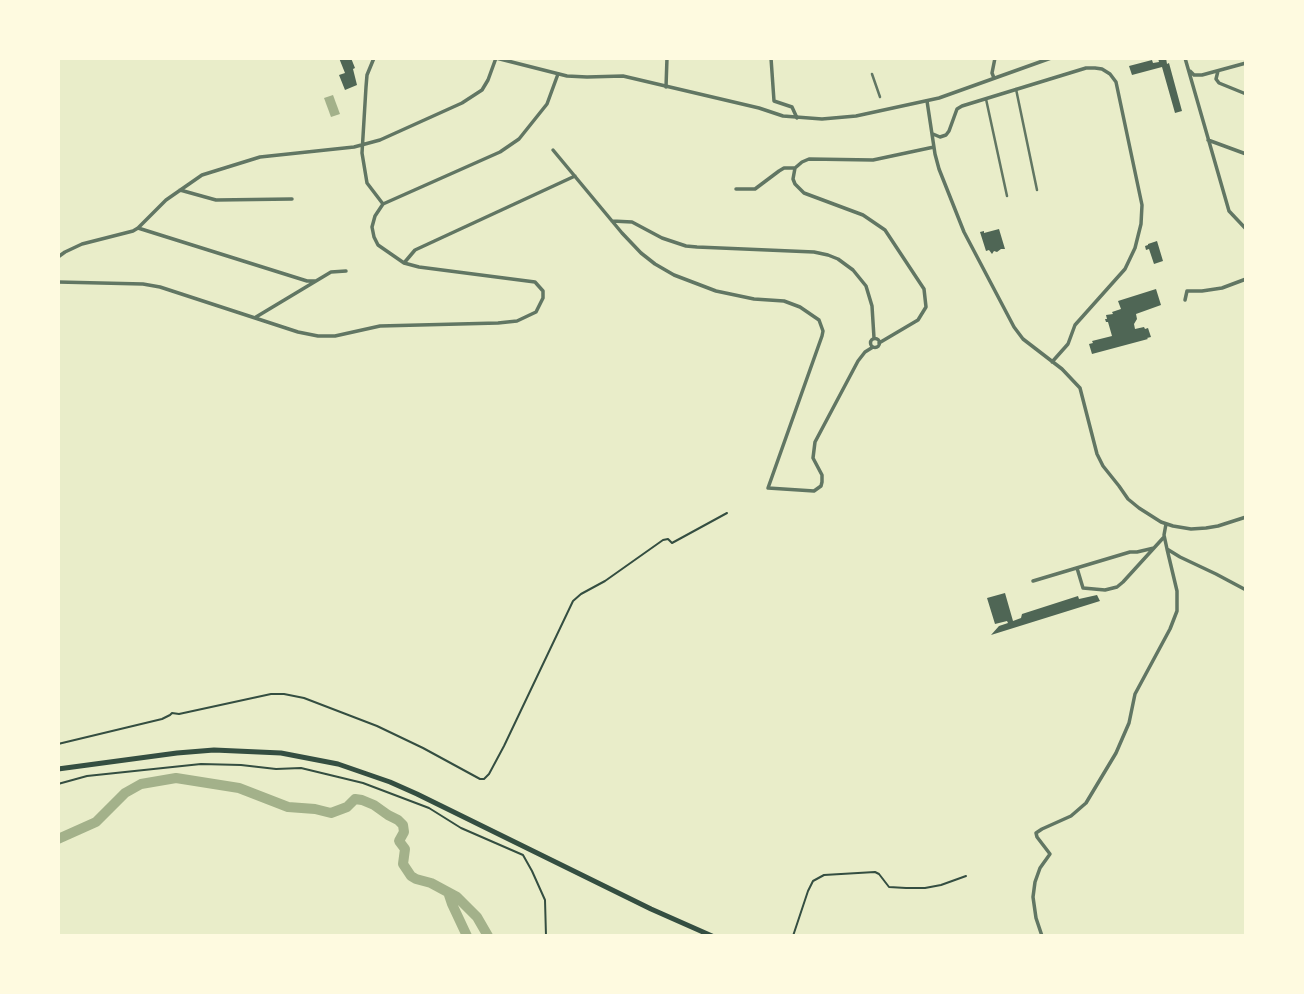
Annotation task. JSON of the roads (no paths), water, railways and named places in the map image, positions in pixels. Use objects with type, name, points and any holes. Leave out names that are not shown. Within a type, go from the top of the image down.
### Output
[{"type":"highway","points":[[58,769],[214,750],[281,753],[338,764],[417,794],[651,909],[712,936]]},
{"type":"street","points":[[374,58],[368,75],[363,166],[367,183],[383,204]]},
{"type":"street","points":[[58,257],[79,245],[131,232],[166,200],[202,175],[260,157],[363,145],[380,140],[471,98],[482,90],[496,58],[558,74],[587,77],[623,76],[797,118],[822,119],[856,116],[927,101],[1051,58]]},
{"type":"street","points":[[666,87],[667,58]]},
{"type":"street","points":[[673,58],[699,58]]},
{"type":"street","points":[[771,58],[774,101],[792,107],[797,118]]},
{"type":"street","points":[[994,78],[992,73],[995,58]]},
{"type":"street","points":[[1185,58],[1229,211],[1246,229]]},
{"type":"street","points":[[1188,69],[1194,75],[1202,75],[1246,63]]},
{"type":"street","points":[[933,134],[940,137],[946,135],[957,109],[962,106],[1016,89],[1088,68],[1102,69],[1115,80],[1142,205],[1141,224],[1135,248],[1125,269],[1075,325],[1068,344],[1052,362]]},
{"type":"street","points":[[1218,71],[1216,79],[1219,83],[1246,94]]},
{"type":"street","points":[[58,282],[150,285],[318,336],[335,336],[380,326],[517,321],[536,312],[543,290],[535,282],[404,263],[378,245],[372,232],[373,222],[383,204],[500,152],[519,139],[547,104],[558,74]]},
{"type":"street","points":[[872,74],[880,97]]},
{"type":"street","points":[[1194,89],[1195,81],[1202,75]]},
{"type":"street","points":[[1016,89],[1037,190]]},
{"type":"street","points":[[986,99],[1007,196]]},
{"type":"street","points":[[927,101],[939,169],[964,232],[1014,327],[1023,339],[1080,388],[1093,442],[1103,466],[1128,499],[1152,517],[1180,528],[1206,528],[1246,517]]},
{"type":"street","points":[[1208,139],[1246,154]]},
{"type":"street","points":[[552,150],[640,253],[655,264],[674,275],[716,291],[785,302],[800,307],[818,320],[822,336],[768,488],[814,491],[822,482],[813,458],[815,442],[858,361],[865,352],[918,320],[926,307],[924,289],[884,230],[863,215],[804,193],[793,179],[795,168],[809,159],[873,160],[934,146]]},
{"type":"street","points":[[736,189],[755,189],[784,168],[795,168]]},
{"type":"street","points":[[404,263],[415,250],[575,177]]},
{"type":"street","points":[[180,190],[216,200],[292,199]]},
{"type":"street","points":[[612,221],[632,222],[662,238],[696,247],[814,252],[838,259],[853,270],[866,286],[872,306],[874,338],[870,342],[873,347]]},
{"type":"street","points":[[138,228],[307,281],[316,281]]},
{"type":"street","points":[[256,317],[331,272],[346,271]]},
{"type":"street","points":[[1185,300],[1187,291],[1222,288],[1246,279]]},
{"type":"street","points":[[874,338],[879,343]]},
{"type":"street","points":[[1042,936],[1036,918],[1035,882],[1040,868],[1050,854],[1036,833],[1071,816],[1090,799],[1116,753],[1129,723],[1135,694],[1177,611],[1177,592],[1164,537],[1166,524]]},
{"type":"street","points":[[1077,568],[1083,588],[1105,590],[1117,587],[1164,537]]},
{"type":"street","points":[[1033,581],[1130,552],[1154,548]]},
{"type":"street","points":[[1167,549],[1246,590]]},
{"type":"waterway","points":[[58,839],[96,822],[125,793],[141,784],[176,778],[239,788],[288,807],[331,813],[347,807],[355,799],[362,800],[403,825],[404,832],[399,841],[405,849],[403,864],[411,876],[457,897],[477,917],[488,936]]},
{"type":"waterway","points":[[448,892],[467,936]]}]
